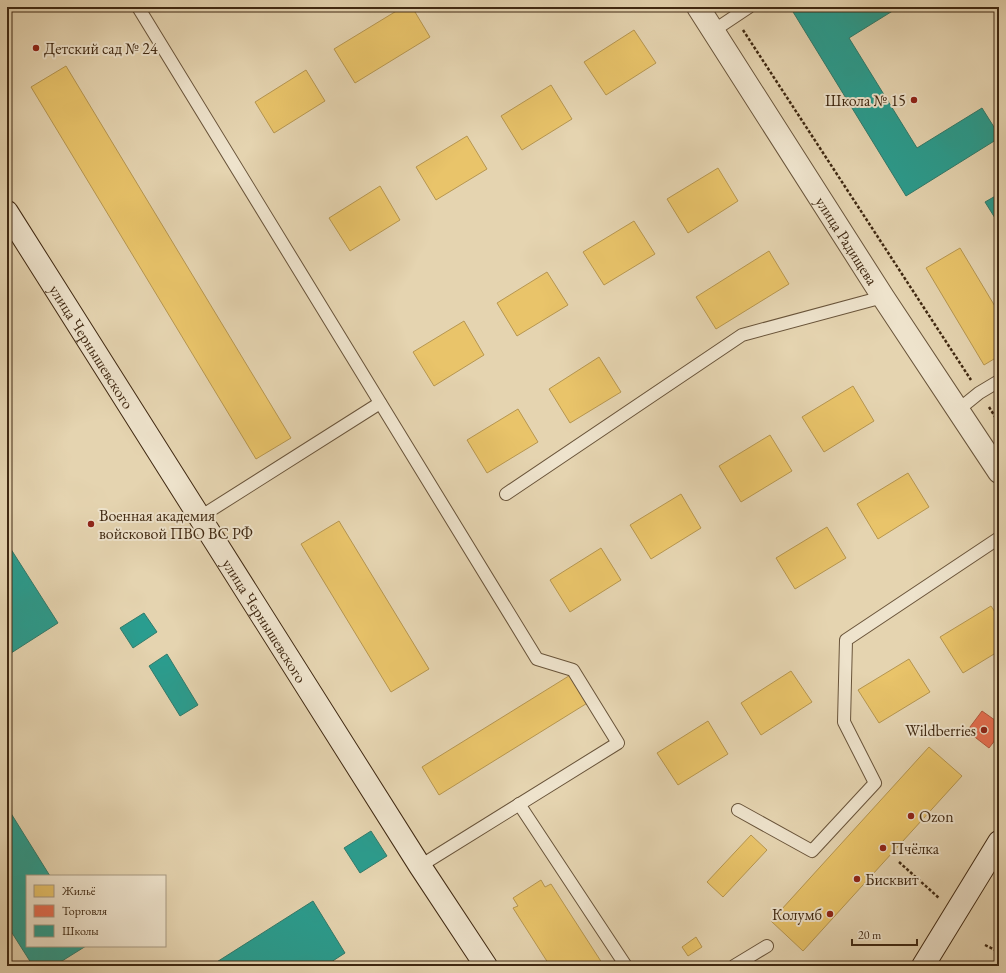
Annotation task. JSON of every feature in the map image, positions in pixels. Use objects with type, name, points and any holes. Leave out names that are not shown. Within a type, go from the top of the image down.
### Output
[{"type":"street","name":"улица Радищева","points":[[698,7],[883,297],[999,472]]},
{"type":"street","name":"улица Чернышевского","points":[[7,212],[420,866],[486,966]]},
{"type":"street","points":[[923,966],[999,842]]},
{"type":"lane","points":[[138,7],[537,659],[573,670],[618,743],[420,866]]},
{"type":"lane","points":[[713,31],[749,7]]},
{"type":"lane","points":[[506,494],[742,335],[883,297]]},
{"type":"lane","points":[[958,410],[979,393],[999,381]]},
{"type":"lane","points":[[200,517],[380,402]]},
{"type":"lane","points":[[738,810],[812,851],[875,783],[844,722],[846,640],[999,538]]},
{"type":"lane","points":[[519,804],[626,966]]},
{"type":"lane","points":[[734,966],[767,946]]},
{"type":"path","points":[[734,16],[999,423]]},
{"type":"path","points":[[899,862],[939,898]]},
{"type":"path","points":[[985,945],[999,952]]},
{"type":"building: Жильё","points":[[403,7],[412,7],[430,37],[355,83],[334,49]]},
{"type":"building: Жильё","points":[[634,30],[656,63],[606,95],[584,62]]},
{"type":"building: Жильё","points":[[66,66],[291,438],[256,459],[31,87]]},
{"type":"building: Жильё","points":[[306,70],[325,101],[274,133],[255,102]]},
{"type":"building: Жильё","points":[[551,85],[572,119],[522,150],[501,116]]},
{"type":"building: Жильё","points":[[467,136],[487,169],[436,200],[416,167]]},
{"type":"building: Жильё","points":[[718,168],[738,201],[688,233],[667,199]]},
{"type":"building: Жильё","points":[[380,186],[400,220],[350,251],[329,218]]},
{"type":"building: Жильё","points":[[634,221],[655,254],[604,285],[583,252]]},
{"type":"building: Жильё","points":[[960,248],[999,313],[999,356],[984,365],[926,268]]},
{"type":"building: Жильё","points":[[769,251],[789,284],[716,329],[696,297]]},
{"type":"building: Жильё","points":[[547,272],[568,305],[517,336],[497,303]]},
{"type":"building: Жильё","points":[[464,321],[484,355],[434,386],[413,352]]},
{"type":"building: Жильё","points":[[599,357],[621,392],[570,423],[549,389]]},
{"type":"building: Жильё","points":[[853,386],[874,421],[824,452],[802,417]]},
{"type":"building: Жильё","points":[[518,409],[538,442],[487,473],[467,440]]},
{"type":"building: Жильё","points":[[770,435],[792,471],[741,502],[719,466]]},
{"type":"building: Жильё","points":[[908,473],[929,507],[878,539],[857,504]]},
{"type":"building: Жильё","points":[[681,494],[701,528],[651,559],[630,525]]},
{"type":"building: Жильё","points":[[339,521],[429,669],[391,692],[301,544]]},
{"type":"building: Жильё","points":[[827,527],[846,558],[795,589],[776,558]]},
{"type":"building: Жильё","points":[[601,548],[621,580],[570,612],[550,580]]},
{"type":"building: Жильё","points":[[991,606],[999,618],[999,651],[963,673],[940,637]]},
{"type":"building: Жильё","points":[[909,659],[930,692],[879,723],[858,690]]},
{"type":"building: Жильё","points":[[791,671],[812,702],[761,735],[741,703]]},
{"type":"building: Жильё","points":[[572,674],[589,702],[439,795],[422,767]]},
{"type":"building: Жильё","points":[[708,721],[728,754],[678,785],[657,753]]},
{"type":"building: Жильё","points":[[929,747],[962,776],[803,951],[771,921]]},
{"type":"building: Жильё","points":[[751,835],[767,850],[723,897],[707,882]]},
{"type":"building: Жильё","points":[[541,880],[545,887],[551,884],[604,966],[550,966],[513,908],[518,906],[513,898]]},
{"type":"building: Жильё","points":[[696,937],[702,947],[688,956],[682,947]]},
{"type":"building: Торговля","points":[[982,711],[999,723],[999,735],[989,748],[967,731]]},
{"type":"building: Школы","points":[[790,7],[899,7],[849,38],[917,148],[982,108],[999,135],[999,138],[906,196]]},
{"type":"building: Школы","points":[[999,194],[999,216],[995,218],[985,202]]},
{"type":"building: Школы","points":[[7,543],[58,623],[8,655],[7,653]]},
{"type":"building: Школы","points":[[144,613],[157,632],[133,648],[120,628]]},
{"type":"building: Школы","points":[[167,654],[198,705],[180,716],[149,666]]},
{"type":"building: Школы","points":[[7,807],[49,875],[26,875],[26,947],[84,947],[54,966],[33,966],[7,925]]},
{"type":"building: Школы","points":[[371,831],[387,856],[360,873],[344,848]]},
{"type":"building: Школы","points":[[313,901],[345,953],[325,966],[212,965]]},
{"type":"place","name":"Детский сад № 24","points":[[36,48]]},
{"type":"place","name":"Школа № 15","points":[[914,100]]},
{"type":"place","name":"Военная академия войсковой ПВО ВС РФ","points":[[91,524]]},
{"type":"place","name":"Wildberries","points":[[984,730]]},
{"type":"place","name":"Ozon","points":[[911,816]]},
{"type":"place","name":"Пчёлка","points":[[883,848]]},
{"type":"place","name":"Бисквит","points":[[857,879]]},
{"type":"place","name":"Колумб","points":[[830,914]]}]
